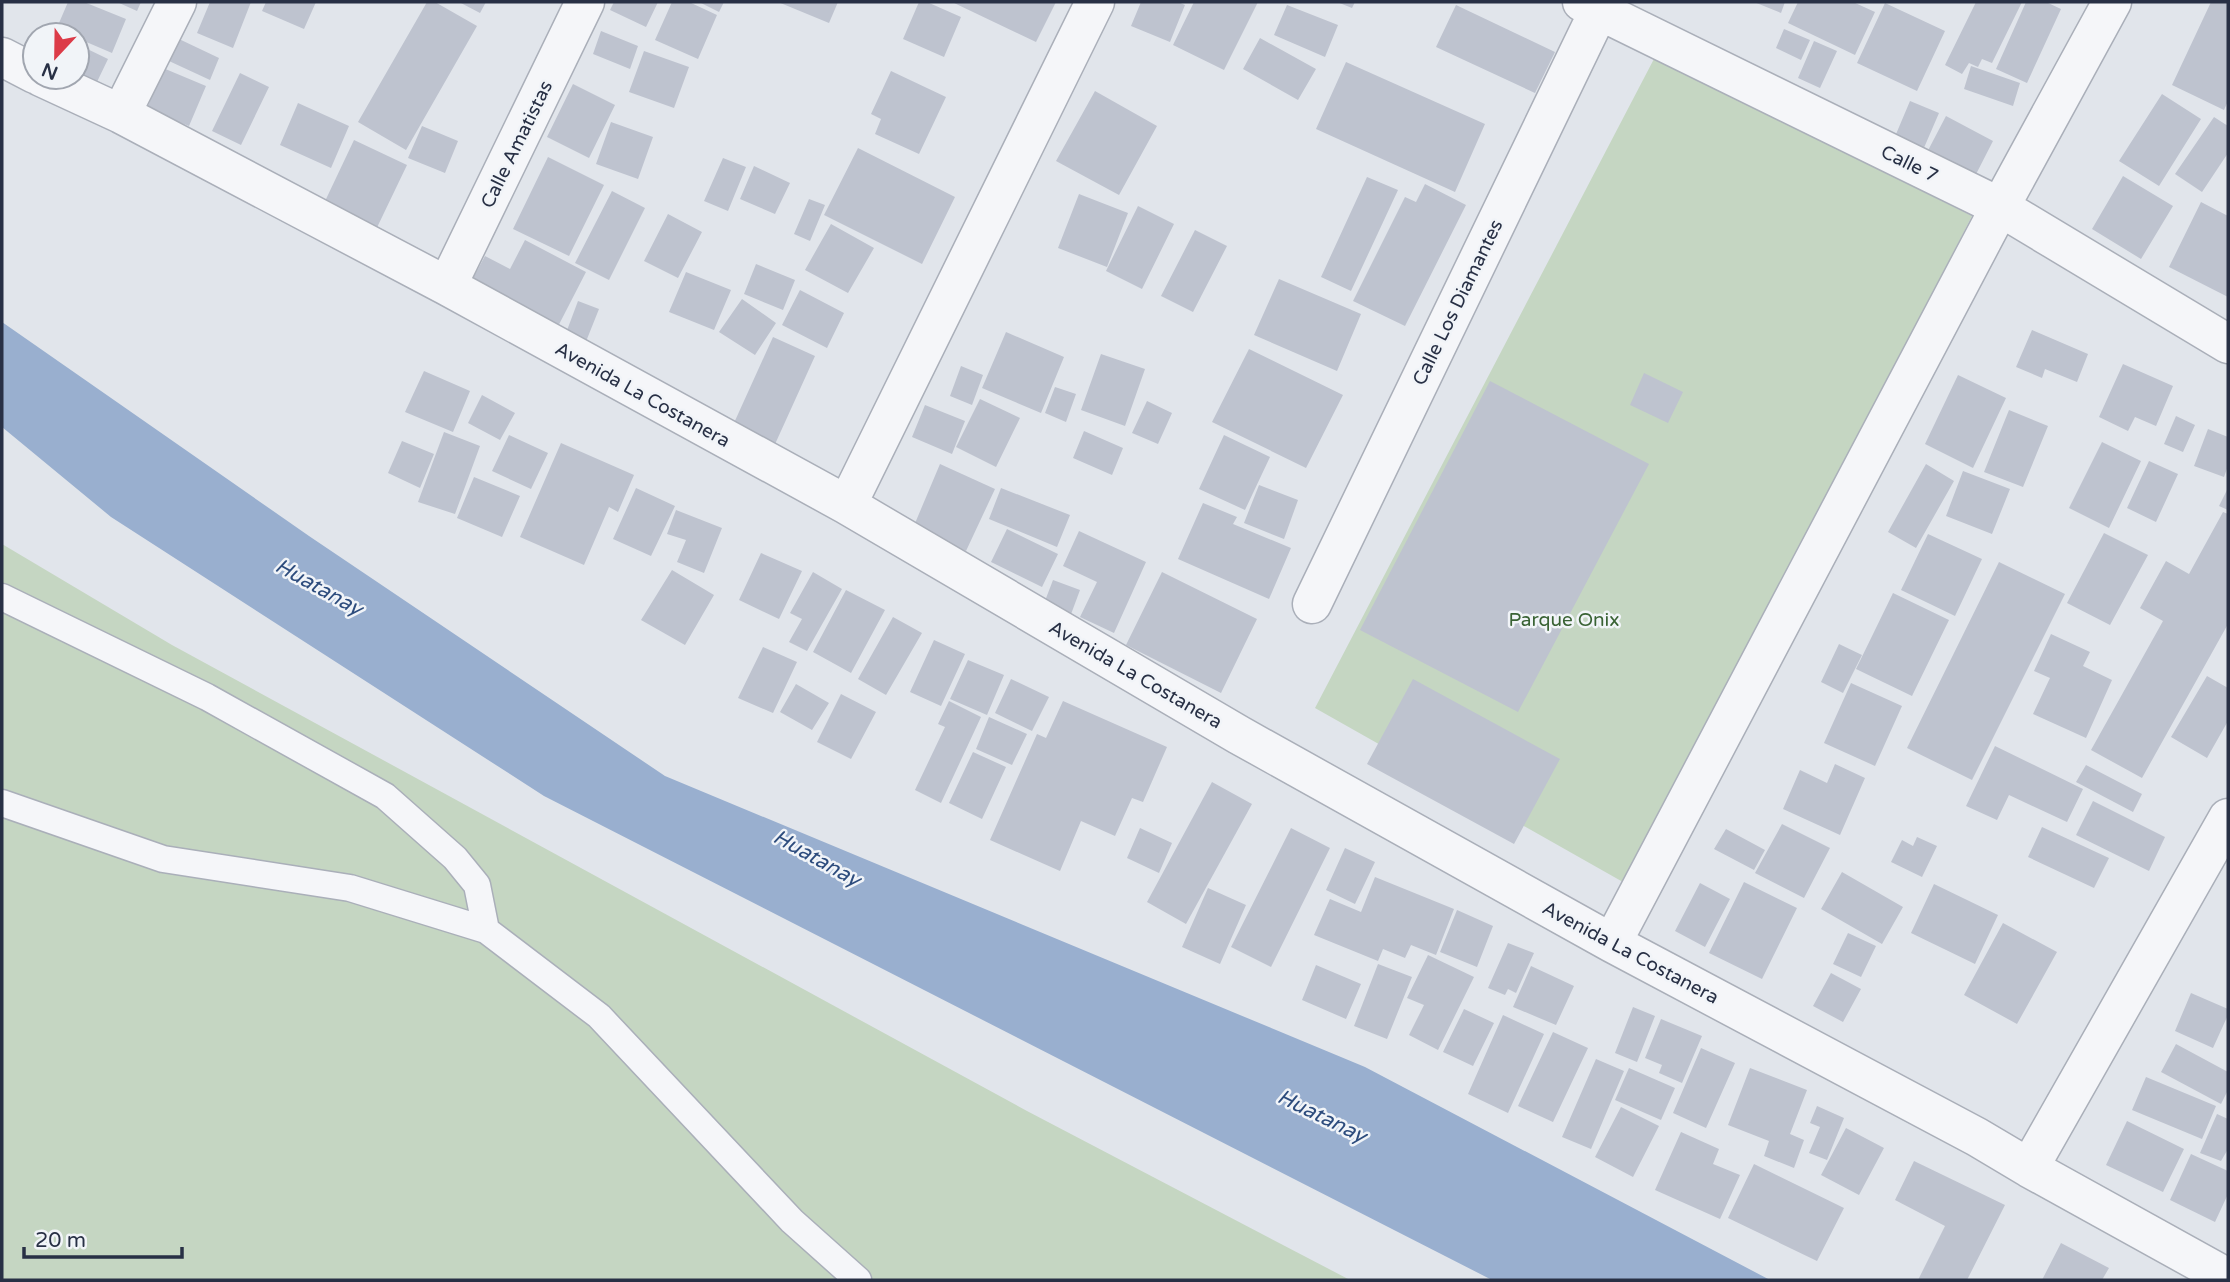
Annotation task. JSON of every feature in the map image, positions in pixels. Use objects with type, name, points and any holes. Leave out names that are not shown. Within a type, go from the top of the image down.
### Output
[{"type":"street","points":[[121,114],[177,2]]},
{"type":"street","name":"Calle Amatistas","points":[[447,286],[585,2]]},
{"type":"street","points":[[847,505],[1095,2]]},
{"type":"street","points":[[1612,943],[2000,207],[2112,2]]},
{"type":"street","name":"Calle 7","points":[[1595,5],[2000,207],[2228,344]]},
{"type":"street","name":"Calle Los Diamantes","points":[[1312,604],[1595,5]]},
{"type":"street","points":[[2,57],[21,67]]},
{"type":"street","name":"Avenida La Costanera","points":[[71,91],[121,114],[447,286],[847,505],[1239,735],[1612,943],[1977,1137],[2228,1278]]},
{"type":"street","points":[[2029,1168],[2228,818]]},
{"type":"lane","points":[[2,597],[207,697],[385,796],[455,858],[477,885],[486,930]]},
{"type":"lane","points":[[2,803],[163,859],[350,888],[486,930],[599,1016],[792,1221],[858,1280]]},
{"type":"green space","name":"Parque Onix","points":[[1655,57],[1972,216],[1630,886],[1315,708]]},
{"type":"green space","points":[[2,544],[172,645],[1027,1111],[1350,1280],[2,1280]]},
{"type":"water","name":"Huatanay","points":[[2,322],[309,536],[665,776],[1365,1067],[1770,1280],[1492,1280],[544,796],[111,517],[2,427]]},
{"type":"building","points":[[68,2],[84,2],[126,19],[112,53],[91,44],[91,21],[60,21]]},
{"type":"building","points":[[117,2],[141,2],[137,11]]},
{"type":"building","points":[[210,2],[251,2],[233,48],[197,33]]},
{"type":"building","points":[[266,2],[316,2],[304,29],[262,11]]},
{"type":"building","points":[[427,2],[435,2],[477,26],[406,150],[358,122]]},
{"type":"building","points":[[459,2],[486,2],[480,13]]},
{"type":"building","points":[[614,2],[658,2],[646,27],[610,10]]},
{"type":"building","points":[[672,2],[689,2],[717,15],[698,59],[655,40]]},
{"type":"building","points":[[699,2],[724,2],[719,12]]},
{"type":"building","points":[[778,2],[838,2],[829,23]]},
{"type":"building","points":[[919,2],[927,2],[961,17],[944,57],[903,39]]},
{"type":"building","points":[[952,2],[1056,2],[1036,42]]},
{"type":"building","points":[[1141,2],[1178,2],[1185,5],[1170,42],[1131,26]]},
{"type":"building","points":[[1194,2],[1258,2],[1224,70],[1173,45]]},
{"type":"building","points":[[1337,2],[1355,2],[1352,8]]},
{"type":"building","points":[[1754,2],[1785,2],[1781,13]]},
{"type":"building","points":[[1798,2],[1853,2],[1875,12],[1855,55],[1788,23]]},
{"type":"building","points":[[1976,2],[2022,2],[1992,63],[1982,59],[1978,67],[1969,63],[1962,74],[1945,65]]},
{"type":"building","points":[[2026,2],[2046,2],[2061,9],[2027,83],[1996,69]]},
{"type":"building","points":[[2211,2],[2228,2],[2228,101],[2224,110],[2172,85]]},
{"type":"building","points":[[1885,3],[1945,31],[1917,91],[1857,63]]},
{"type":"building","points":[[1287,5],[1338,25],[1325,57],[1274,35]]},
{"type":"building","points":[[1456,5],[1555,52],[1535,93],[1436,47]]},
{"type":"building","points":[[1784,29],[1810,40],[1801,60],[1776,48]]},
{"type":"building","points":[[601,31],[638,46],[630,69],[593,54]]},
{"type":"building","points":[[1260,38],[1316,69],[1298,100],[1243,69]]},
{"type":"building","points":[[179,39],[219,58],[210,80],[169,61]]},
{"type":"building","points":[[1814,41],[1837,51],[1820,88],[1798,78]]},
{"type":"building","points":[[91,51],[108,59],[96,84],[91,81]]},
{"type":"building","points":[[644,51],[689,67],[674,108],[629,92]]},
{"type":"building","points":[[1346,62],[1485,124],[1455,192],[1316,129]]},
{"type":"building","points":[[1971,66],[2020,83],[2013,106],[1964,89]]},
{"type":"building","points":[[163,68],[206,86],[189,126],[147,109]]},
{"type":"building","points":[[891,71],[946,97],[919,154],[875,134],[881,119],[871,114]]},
{"type":"building","points":[[240,73],[269,87],[241,145],[212,131]]},
{"type":"building","points":[[573,84],[615,105],[589,158],[547,137]]},
{"type":"building","points":[[1095,91],[1157,126],[1119,195],[1056,161]]},
{"type":"building","points":[[2162,94],[2201,119],[2159,186],[2119,161]]},
{"type":"building","points":[[1910,101],[1939,113],[1920,157],[1891,146]]},
{"type":"building","points":[[298,103],[349,126],[331,168],[280,145]]},
{"type":"building","points":[[1946,116],[1993,141],[1971,184],[1923,160]]},
{"type":"building","points":[[2214,117],[2228,126],[2228,153],[2202,192],[2175,174]]},
{"type":"building","points":[[611,122],[653,137],[638,179],[596,164]]},
{"type":"building","points":[[422,126],[458,141],[445,173],[408,158]]},
{"type":"building","points":[[354,140],[407,165],[371,240],[318,216]]},
{"type":"building","points":[[858,148],[955,197],[922,264],[824,215]]},
{"type":"building","points":[[548,157],[604,185],[569,256],[513,229]]},
{"type":"building","points":[[723,158],[746,167],[728,211],[704,201]]},
{"type":"building","points":[[754,166],[790,183],[775,214],[740,199]]},
{"type":"building","points":[[2123,176],[2173,206],[2141,259],[2092,229]]},
{"type":"building","points":[[1367,177],[1398,190],[1351,291],[1321,277]]},
{"type":"building","points":[[1425,184],[1466,205],[1405,326],[1353,301],[1405,197],[1416,202]]},
{"type":"building","points":[[612,191],[645,208],[609,280],[575,263]]},
{"type":"building","points":[[1079,194],[1128,213],[1107,267],[1058,248]]},
{"type":"building","points":[[809,199],[825,205],[810,241],[794,234]]},
{"type":"building","points":[[2201,202],[2228,216],[2228,297],[2169,267]]},
{"type":"building","points":[[1138,206],[1174,224],[1142,289],[1106,271]]},
{"type":"building","points":[[668,214],[702,232],[678,278],[644,261]]},
{"type":"building","points":[[831,224],[874,248],[848,293],[805,270]]},
{"type":"building","points":[[1195,230],[1227,246],[1193,312],[1161,296]]},
{"type":"building","points":[[525,240],[586,272],[551,340],[464,295],[485,256],[510,269]]},
{"type":"building","points":[[756,264],[795,280],[783,310],[744,294]]},
{"type":"building","points":[[686,272],[731,290],[714,330],[669,312]]},
{"type":"building","points":[[1279,279],[1361,314],[1337,371],[1254,335]]},
{"type":"building","points":[[800,290],[844,313],[827,348],[782,325]]},
{"type":"building","points":[[742,299],[776,323],[755,355],[719,332]]},
{"type":"building","points":[[578,301],[599,309],[583,349],[563,341]]},
{"type":"building","points":[[2032,330],[2088,354],[2077,382],[2045,369],[2042,378],[2016,367]]},
{"type":"building","points":[[1006,332],[1064,357],[1041,413],[982,388]]},
{"type":"building","points":[[773,337],[815,356],[771,453],[729,434]]},
{"type":"building","points":[[1249,349],[1343,395],[1306,468],[1212,422]]},
{"type":"building","points":[[1101,354],[1145,369],[1125,426],[1081,410]]},
{"type":"building","points":[[2123,364],[2173,386],[2156,426],[2135,417],[2128,431],[2099,417]]},
{"type":"building","points":[[961,366],[983,375],[972,405],[950,396]]},
{"type":"building","points":[[424,371],[470,391],[453,432],[405,412]]},
{"type":"building","points":[[1644,373],[1683,392],[1668,423],[1630,405]]},
{"type":"building","points":[[1958,375],[2006,398],[1973,468],[1925,444]]},
{"type":"building","points":[[1490,381],[1649,464],[1518,712],[1360,630]]},
{"type":"building","points":[[1055,387],[1076,394],[1066,422],[1045,413]]},
{"type":"building","points":[[482,395],[515,413],[500,440],[468,423]]},
{"type":"building","points":[[980,399],[1020,418],[996,467],[956,447]]},
{"type":"building","points":[[1147,401],[1172,413],[1158,444],[1132,433]]},
{"type":"building","points":[[925,405],[965,421],[952,454],[912,437]]},
{"type":"building","points":[[2009,410],[2048,426],[2023,487],[1984,472]]},
{"type":"building","points":[[2176,416],[2195,425],[2183,452],[2164,444]]},
{"type":"building","points":[[2208,429],[2228,437],[2228,466],[2224,477],[2194,466]]},
{"type":"building","points":[[1084,431],[1123,448],[1112,475],[1073,458]]},
{"type":"building","points":[[444,432],[480,446],[455,514],[418,502]]},
{"type":"building","points":[[509,435],[548,453],[531,489],[492,471]]},
{"type":"building","points":[[1224,435],[1270,457],[1245,510],[1199,489]]},
{"type":"building","points":[[402,441],[434,454],[420,488],[388,473]]},
{"type":"building","points":[[2102,442],[2141,461],[2109,528],[2069,508]]},
{"type":"building","points":[[561,443],[634,475],[618,512],[609,507],[584,565],[520,537]]},
{"type":"building","points":[[2149,461],[2178,474],[2156,522],[2127,508]]},
{"type":"building","points":[[940,464],[995,489],[966,551],[913,528]]},
{"type":"building","points":[[1926,464],[1954,481],[1916,548],[1888,532]]},
{"type":"building","points":[[1963,471],[2010,489],[1992,534],[1946,516]]},
{"type":"building","points":[[474,477],[520,496],[502,537],[457,518]]},
{"type":"building","points":[[1259,485],[1298,500],[1284,539],[1244,523]]},
{"type":"building","points":[[636,488],[675,506],[651,556],[613,539]]},
{"type":"building","points":[[1001,488],[1070,515],[1057,547],[989,519]]},
{"type":"building","points":[[2228,488],[2228,510],[2219,506]]},
{"type":"building","points":[[1203,503],[1237,517],[1233,524],[1291,548],[1269,599],[1178,559]]},
{"type":"building","points":[[676,510],[722,528],[704,573],[677,562],[686,540],[667,534]]},
{"type":"building","points":[[2223,512],[2228,514],[2228,624],[2142,778],[2091,750],[2163,621],[2140,608],[2166,561],[2189,574]]},
{"type":"building","points":[[1007,529],[1058,554],[1042,587],[991,562]]},
{"type":"building","points":[[1079,531],[1146,562],[1114,633],[1080,617],[1097,582],[1063,566]]},
{"type":"building","points":[[2104,533],[2148,555],[2110,625],[2067,603]]},
{"type":"building","points":[[1928,534],[1982,559],[1955,616],[1901,590]]},
{"type":"building","points":[[761,553],[802,571],[779,619],[739,600]]},
{"type":"building","points":[[1999,562],[2065,594],[1972,780],[1907,748]]},
{"type":"building","points":[[672,570],[714,595],[685,645],[641,620]]},
{"type":"building","points":[[813,572],[842,589],[807,651],[789,642],[802,619],[790,613]]},
{"type":"building","points":[[1162,572],[1257,619],[1221,693],[1126,645]]},
{"type":"building","points":[[1053,580],[1080,590],[1067,625],[1040,614]]},
{"type":"building","points":[[846,590],[885,610],[851,673],[813,652]]},
{"type":"building","points":[[1893,593],[1949,620],[1912,696],[1856,669]]},
{"type":"building","points":[[893,617],[922,633],[886,695],[858,679]]},
{"type":"building","points":[[2051,634],[2090,652],[2083,666],[2112,680],[2086,738],[2033,714],[2050,678],[2034,671]]},
{"type":"building","points":[[934,640],[965,654],[941,706],[910,692]]},
{"type":"building","points":[[1839,644],[1862,655],[1843,693],[1821,682]]},
{"type":"building","points":[[763,647],[797,662],[773,713],[738,698]]},
{"type":"building","points":[[968,660],[1004,675],[987,715],[950,699]]},
{"type":"building","points":[[2207,676],[2228,688],[2228,721],[2207,758],[2171,737]]},
{"type":"building","points":[[1011,679],[1049,697],[1032,731],[995,713]]},
{"type":"building","points":[[1413,679],[1560,759],[1514,844],[1367,764]]},
{"type":"building","points":[[1851,683],[1902,706],[1875,766],[1824,743]]},
{"type":"building","points":[[796,684],[829,703],[812,730],[780,712]]},
{"type":"building","points":[[841,694],[876,712],[851,759],[817,742]]},
{"type":"building","points":[[949,701],[981,717],[941,803],[915,790],[945,727],[938,724]]},
{"type":"building","points":[[1063,701],[1167,747],[1143,802],[1132,798],[1115,836],[1081,821],[1060,871],[990,840],[1037,734],[1046,738]]},
{"type":"building","points":[[989,717],[1027,734],[1012,765],[976,749]]},
{"type":"building","points":[[1995,746],[2083,789],[2067,822],[2009,795],[1997,820],[1966,806]]},
{"type":"building","points":[[973,752],[1006,767],[982,819],[949,803]]},
{"type":"building","points":[[1835,764],[1865,778],[1840,835],[1783,809],[1800,770],[1827,783]]},
{"type":"building","points":[[2086,765],[2142,794],[2133,812],[2076,782]]},
{"type":"building","points":[[1212,782],[1252,804],[1186,924],[1147,902]]},
{"type":"building","points":[[2093,801],[2165,837],[2149,871],[2076,835]]},
{"type":"building","points":[[1782,824],[1830,848],[1804,898],[1755,873]]},
{"type":"building","points":[[2042,827],[2109,858],[2094,888],[2028,857]]},
{"type":"building","points":[[1140,828],[1172,843],[1159,873],[1127,858]]},
{"type":"building","points":[[1291,828],[1330,848],[1271,967],[1231,947]]},
{"type":"building","points":[[1726,829],[1765,850],[1754,870],[1714,849]]},
{"type":"building","points":[[1917,837],[1937,846],[1922,877],[1891,862],[1902,840],[1913,846]]},
{"type":"building","points":[[1345,848],[1375,862],[1355,904],[1326,890]]},
{"type":"building","points":[[1842,872],[1903,907],[1882,944],[1821,909]]},
{"type":"building","points":[[1375,877],[1454,909],[1436,955],[1411,945],[1405,958],[1383,949],[1378,961],[1314,935],[1330,899],[1361,912]]},
{"type":"building","points":[[1744,882],[1797,908],[1762,979],[1709,953]]},
{"type":"building","points":[[1700,883],[1730,899],[1705,947],[1675,931]]},
{"type":"building","points":[[1934,884],[1998,915],[1975,964],[1911,933]]},
{"type":"building","points":[[1208,888],[1246,905],[1220,964],[1182,947]]},
{"type":"building","points":[[1457,910],[1493,926],[1477,967],[1440,952]]},
{"type":"building","points":[[2003,923],[2057,952],[2017,1024],[1964,995]]},
{"type":"building","points":[[1848,933],[1876,946],[1861,977],[1833,964]]},
{"type":"building","points":[[1508,943],[1534,953],[1516,993],[1508,989],[1505,995],[1488,988]]},
{"type":"building","points":[[1428,955],[1474,977],[1438,1050],[1409,1035],[1424,1005],[1407,998]]},
{"type":"building","points":[[1378,964],[1412,977],[1387,1039],[1354,1026]]},
{"type":"building","points":[[1316,965],[1361,984],[1346,1019],[1302,1000]]},
{"type":"building","points":[[1531,966],[1574,986],[1556,1025],[1513,1007]]},
{"type":"building","points":[[1831,973],[1861,989],[1843,1022],[1813,1006]]},
{"type":"building","points":[[2191,993],[2228,1009],[2228,1015],[2213,1048],[2175,1031]]},
{"type":"building","points":[[1633,1007],[1655,1016],[1637,1062],[1615,1053]]},
{"type":"building","points":[[1464,1009],[1494,1023],[1473,1066],[1443,1052]]},
{"type":"building","points":[[1503,1015],[1544,1034],[1508,1113],[1468,1094]]},
{"type":"building","points":[[1661,1019],[1702,1036],[1682,1083],[1659,1073],[1662,1065],[1645,1058]]},
{"type":"building","points":[[1553,1032],[1588,1048],[1553,1122],[1518,1106]]},
{"type":"building","points":[[2176,1044],[2228,1072],[2228,1090],[2221,1104],[2161,1072]]},
{"type":"building","points":[[1701,1048],[1735,1063],[1706,1128],[1673,1113]]},
{"type":"building","points":[[1596,1059],[1624,1071],[1591,1149],[1562,1137]]},
{"type":"building","points":[[1629,1068],[1675,1088],[1661,1120],[1615,1100]]},
{"type":"building","points":[[1750,1068],[1807,1090],[1790,1134],[1804,1140],[1794,1168],[1764,1156],[1769,1141],[1728,1125]]},
{"type":"building","points":[[2146,1077],[2216,1106],[2202,1139],[2132,1110]]},
{"type":"building","points":[[1817,1106],[1844,1118],[1827,1160],[1809,1153],[1820,1127],[1810,1123]]},
{"type":"building","points":[[1621,1107],[1659,1126],[1633,1177],[1595,1157]]},
{"type":"building","points":[[2217,1114],[2228,1119],[2228,1149],[2221,1161],[2200,1153]]},
{"type":"building","points":[[2127,1121],[2184,1149],[2163,1192],[2106,1165]]},
{"type":"building","points":[[1846,1128],[1884,1148],[1859,1195],[1821,1175]]},
{"type":"building","points":[[1681,1132],[1719,1149],[1713,1164],[1740,1175],[1720,1219],[1655,1190]]},
{"type":"building","points":[[2191,1154],[2228,1171],[2228,1194],[2215,1222],[2170,1200]]},
{"type":"building","points":[[1914,1161],[2005,1205],[1967,1280],[1918,1280],[1945,1226],[1895,1200]]},
{"type":"building","points":[[1754,1164],[1844,1208],[1817,1261],[1728,1218]]},
{"type":"building","points":[[2061,1243],[2109,1268],[2102,1280],[2042,1280]]}]
